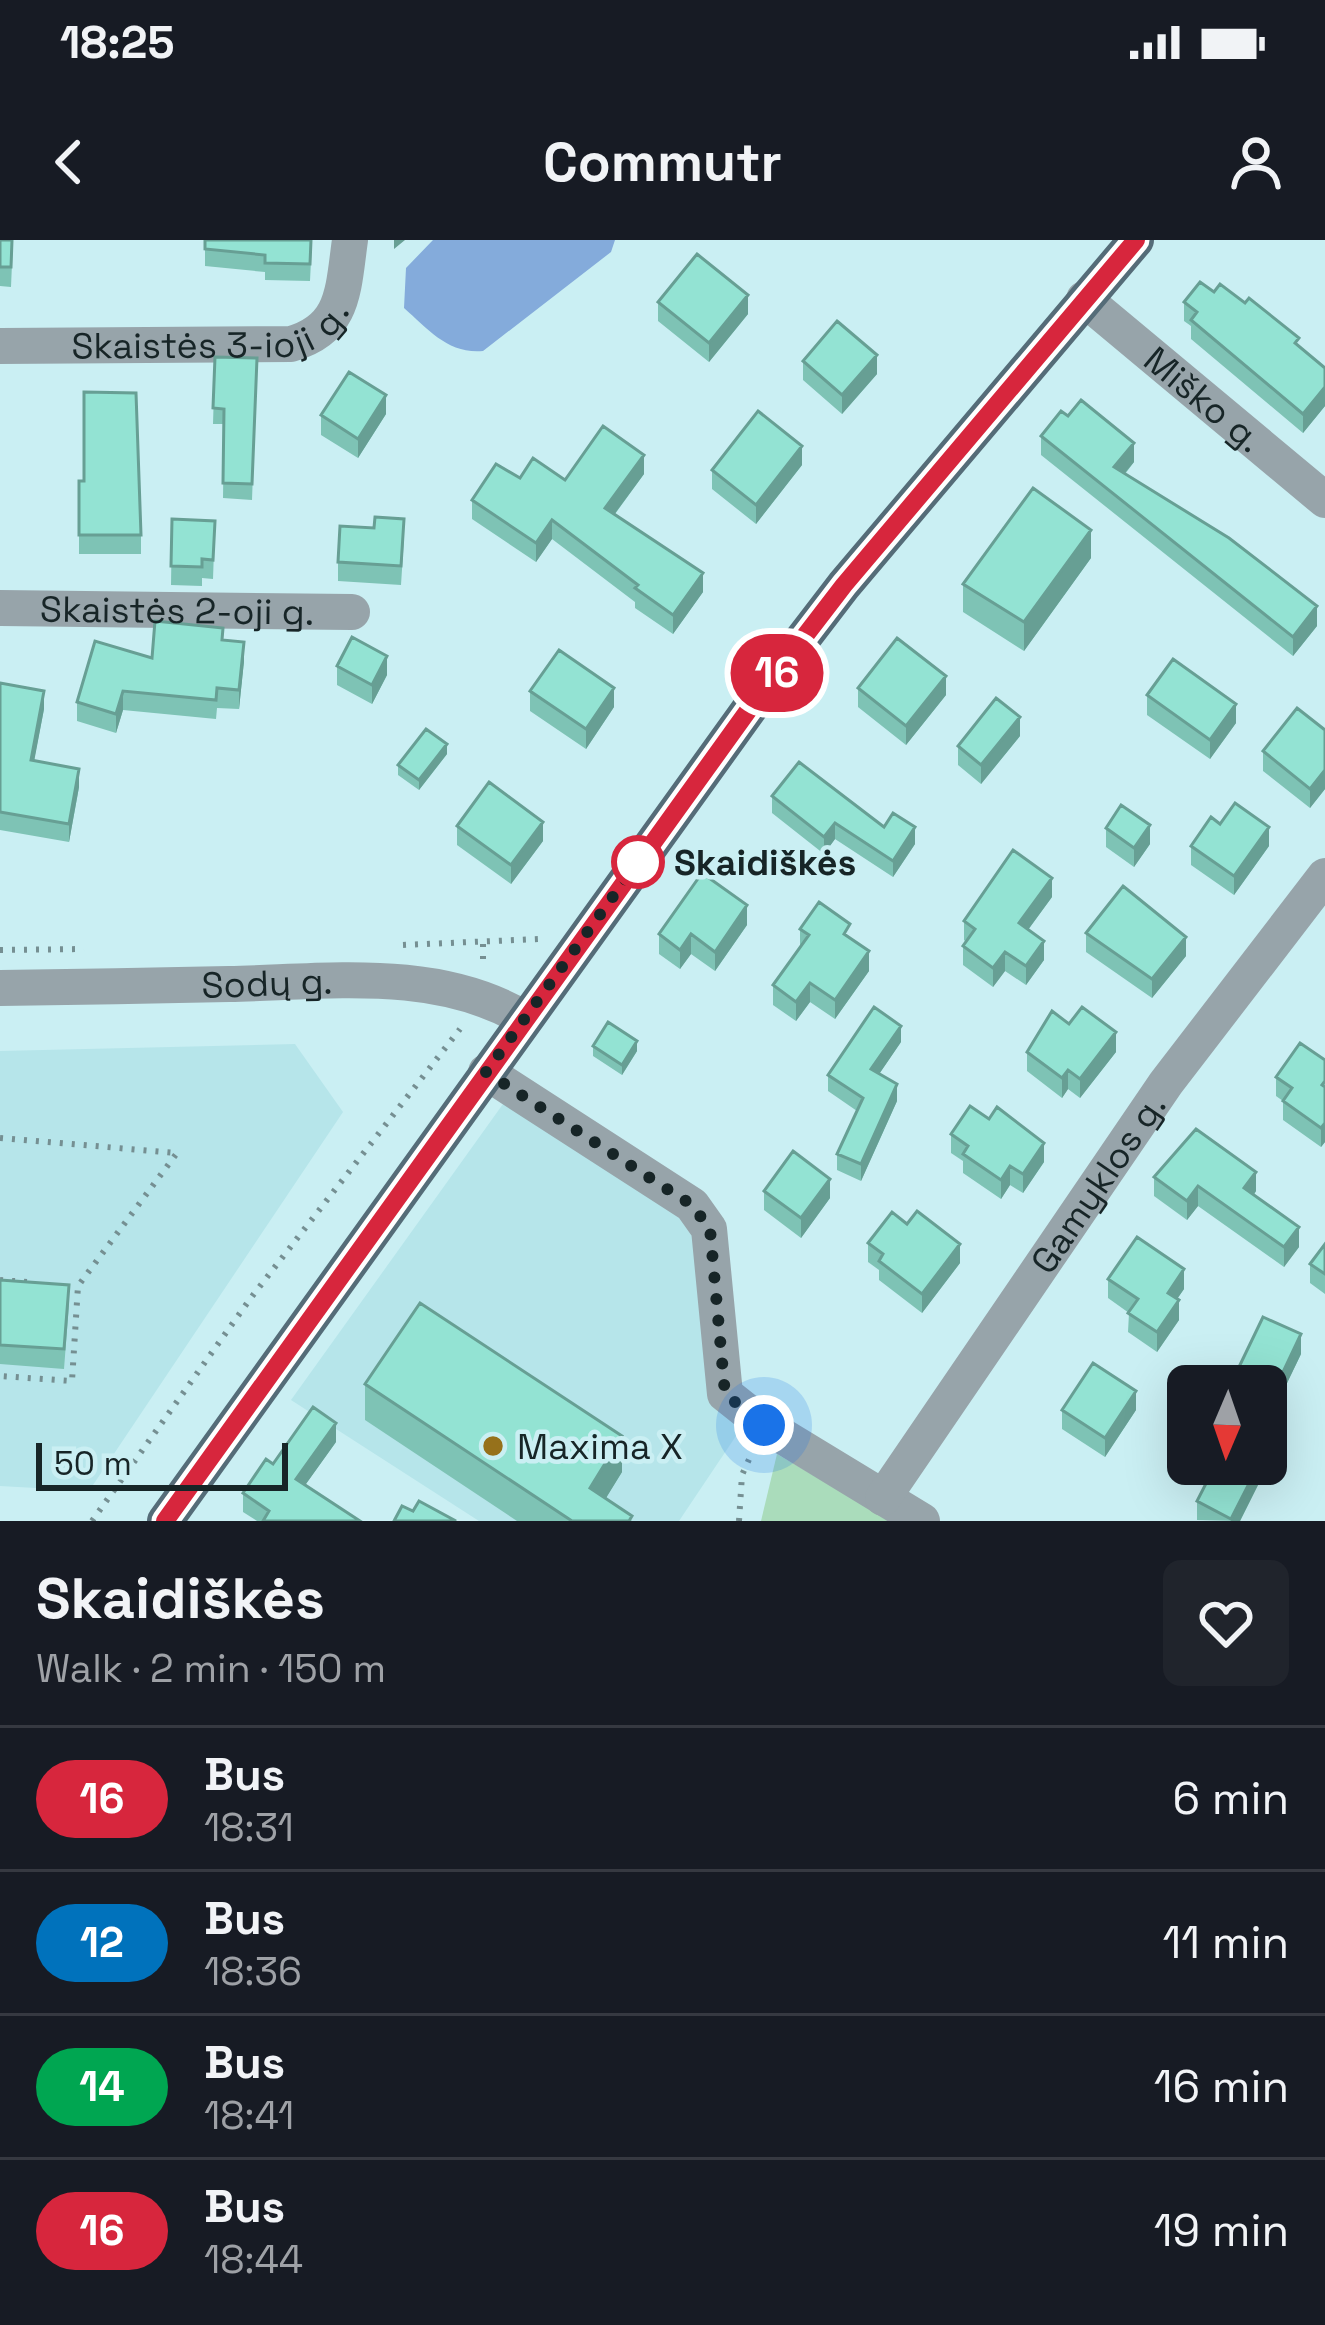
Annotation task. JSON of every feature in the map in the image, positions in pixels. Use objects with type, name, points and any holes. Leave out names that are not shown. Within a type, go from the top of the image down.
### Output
[{"type":"main road","points":[[165,1521],[525,1018],[844,585],[1136,240]]},
{"type":"street","name":"Skaistės 3-ioji g.","points":[[0,346],[291,344],[316,338],[339,315],[350,240]]},
{"type":"street","name":"Miško g.","points":[[1084,299],[1325,500]]},
{"type":"street","name":"Skaistės 2-oji g.","points":[[0,608],[352,612]]},
{"type":"street","name":"Gamyklos g.","points":[[883,1498],[1166,1083],[1325,876]]},
{"type":"street","name":"Sodų g.","points":[[0,988],[360,981],[430,985],[483,998],[525,1018]]},
{"type":"street","points":[[486,1072],[692,1205],[710,1229],[725,1394],[764,1425],[922,1521]]},
{"type":"path","points":[[92,1521],[250,1299],[483,998],[483,944]]},
{"type":"path","points":[[0,1138],[177,1153],[79,1286],[72,1381],[0,1376]]},
{"type":"path","points":[[0,1280],[39,1283]]},
{"type":"path","points":[[59,1285],[79,1286]]},
{"type":"path","points":[[740,1521],[742,1475],[764,1425]]},
{"type":"shaded area","points":[[295,1044],[343,1112],[89,1491],[0,1486],[0,1051]]},
{"type":"shaded area","points":[[503,1104],[690,1217],[742,1427],[679,1521],[479,1521],[291,1400]]},
{"type":"green space","points":[[777,1454],[891,1521],[761,1521]]},
{"type":"water","points":[[433,240],[615,240],[611,252],[483,351],[471,351],[449,345],[404,308],[406,268]]},
{"type":"building","points":[[0,240],[12,240],[11,267],[0,267]]},
{"type":"building","points":[[205,240],[311,240],[310,264],[265,263],[265,255],[205,249]]},
{"type":"building","points":[[697,254],[748,295],[709,343],[658,302]]},
{"type":"building","points":[[1200,282],[1214,292],[1220,284],[1245,303],[1249,298],[1299,338],[1295,343],[1325,368],[1325,387],[1303,414],[1191,320],[1197,312],[1184,302]]},
{"type":"building","points":[[837,321],[877,355],[842,395],[803,361]]},
{"type":"building","points":[[215,357],[257,358],[252,484],[223,483],[224,409],[213,408]]},
{"type":"building","points":[[349,372],[386,395],[358,439],[321,415]]},
{"type":"building","points":[[84,392],[136,393],[141,535],[79,535]]},
{"type":"building","points":[[1081,400],[1134,443],[1114,467],[1229,538],[1317,606],[1293,637],[1041,436],[1061,411],[1068,416]]},
{"type":"building","points":[[758,411],[802,446],[756,505],[712,470]]},
{"type":"building","points":[[603,426],[644,455],[605,508],[703,573],[673,615],[552,520],[536,543],[472,500],[496,464],[520,478],[533,458],[565,480]]},
{"type":"building","points":[[1033,488],[1091,530],[1024,622],[963,584]]},
{"type":"building","points":[[375,517],[404,519],[401,566],[338,562],[340,526],[374,528]]},
{"type":"building","points":[[172,519],[215,521],[213,560],[202,559],[202,567],[171,566]]},
{"type":"building","points":[[155,621],[223,628],[222,640],[244,642],[239,690],[217,688],[216,700],[123,691],[116,714],[77,702],[95,641],[152,658]]},
{"type":"building","points":[[352,637],[387,656],[372,685],[337,666]]},
{"type":"building","points":[[897,638],[946,676],[906,726],[858,688]]},
{"type":"building","points":[[559,650],[614,688],[586,729],[530,691]]},
{"type":"building","points":[[1173,659],[1236,704],[1210,740],[1147,695]]},
{"type":"building","points":[[0,683],[44,691],[31,760],[79,769],[69,824],[0,812]]},
{"type":"building","points":[[996,698],[1020,717],[981,765],[958,746]]},
{"type":"building","points":[[1297,708],[1325,730],[1325,770],[1310,789],[1263,751]]},
{"type":"building","points":[[426,729],[447,744],[419,780],[398,765]]},
{"type":"building","points":[[799,762],[884,827],[893,813],[915,827],[893,861],[835,823],[824,837],[772,796]]},
{"type":"building","points":[[489,782],[543,822],[511,865],[457,826]]},
{"type":"building","points":[[1235,803],[1269,827],[1234,876],[1191,846],[1211,817],[1220,824]]},
{"type":"building","points":[[1121,805],[1150,825],[1134,848],[1106,828]]},
{"type":"building","points":[[1013,850],[1052,878],[1019,923],[1044,941],[1026,966],[1005,952],[993,968],[963,946],[975,929],[964,921]]},
{"type":"building","points":[[702,873],[747,905],[715,952],[691,934],[680,950],[659,934]]},
{"type":"building","points":[[1123,886],[1186,937],[1152,979],[1086,933]]},
{"type":"building","points":[[819,902],[850,924],[844,934],[869,951],[835,1000],[810,983],[796,1002],[773,985],[809,935],[800,929]]},
{"type":"building","points":[[874,1007],[901,1026],[871,1069],[897,1084],[861,1164],[837,1154],[863,1098],[828,1075]]},
{"type":"building","points":[[1082,1007],[1116,1032],[1080,1079],[1068,1070],[1062,1078],[1027,1052],[1052,1011],[1069,1024]]},
{"type":"building","points":[[608,1022],[637,1041],[622,1065],[593,1046]]},
{"type":"building","points":[[1300,1043],[1325,1060],[1325,1123],[1321,1128],[1283,1101],[1292,1088],[1276,1077]]},
{"type":"building","points":[[970,1106],[989,1119],[997,1107],[1044,1143],[1023,1174],[1010,1166],[1001,1180],[963,1154],[968,1146],[951,1134]]},
{"type":"building","points":[[1196,1129],[1256,1172],[1244,1188],[1299,1227],[1284,1247],[1198,1186],[1187,1201],[1154,1177]]},
{"type":"building","points":[[793,1151],[830,1179],[801,1218],[764,1191]]},
{"type":"building","points":[[917,1211],[960,1244],[922,1294],[879,1261],[883,1254],[868,1243],[892,1212],[907,1224]]},
{"type":"building","points":[[1137,1237],[1184,1269],[1168,1293],[1179,1300],[1157,1332],[1128,1313],[1138,1299],[1108,1279]]},
{"type":"building","points":[[1325,1244],[1325,1274],[1310,1264]]},
{"type":"building","points":[[0,1280],[69,1285],[64,1349],[0,1345]]},
{"type":"building","name":"Maxima X","points":[[420,1303],[622,1436],[590,1488],[632,1516],[629,1521],[572,1521],[365,1384]]},
{"type":"building","points":[[1263,1317],[1301,1334],[1286,1365],[1240,1365]]},
{"type":"building","points":[[1093,1363],[1136,1391],[1105,1438],[1062,1410]]},
{"type":"building","points":[[313,1407],[336,1423],[296,1479],[360,1521],[263,1521],[269,1511],[243,1493],[266,1459],[273,1464]]},
{"type":"building","points":[[1205,1485],[1248,1485],[1231,1519],[1197,1501]]},
{"type":"building","points":[[419,1501],[456,1521],[394,1521],[402,1506],[413,1511]]},
{"type":"bus line","name":"16","points":[[165,1521],[755,701],[844,585],[1136,240]]},
{"type":"place","name":"Skaidiškės","points":[[638,862]]},
{"type":"place","name":"Maxima X","points":[[493,1446]]},
{"type":"route","points":[[638,862],[486,1072],[692,1205],[710,1229],[725,1394],[764,1425]]}]
